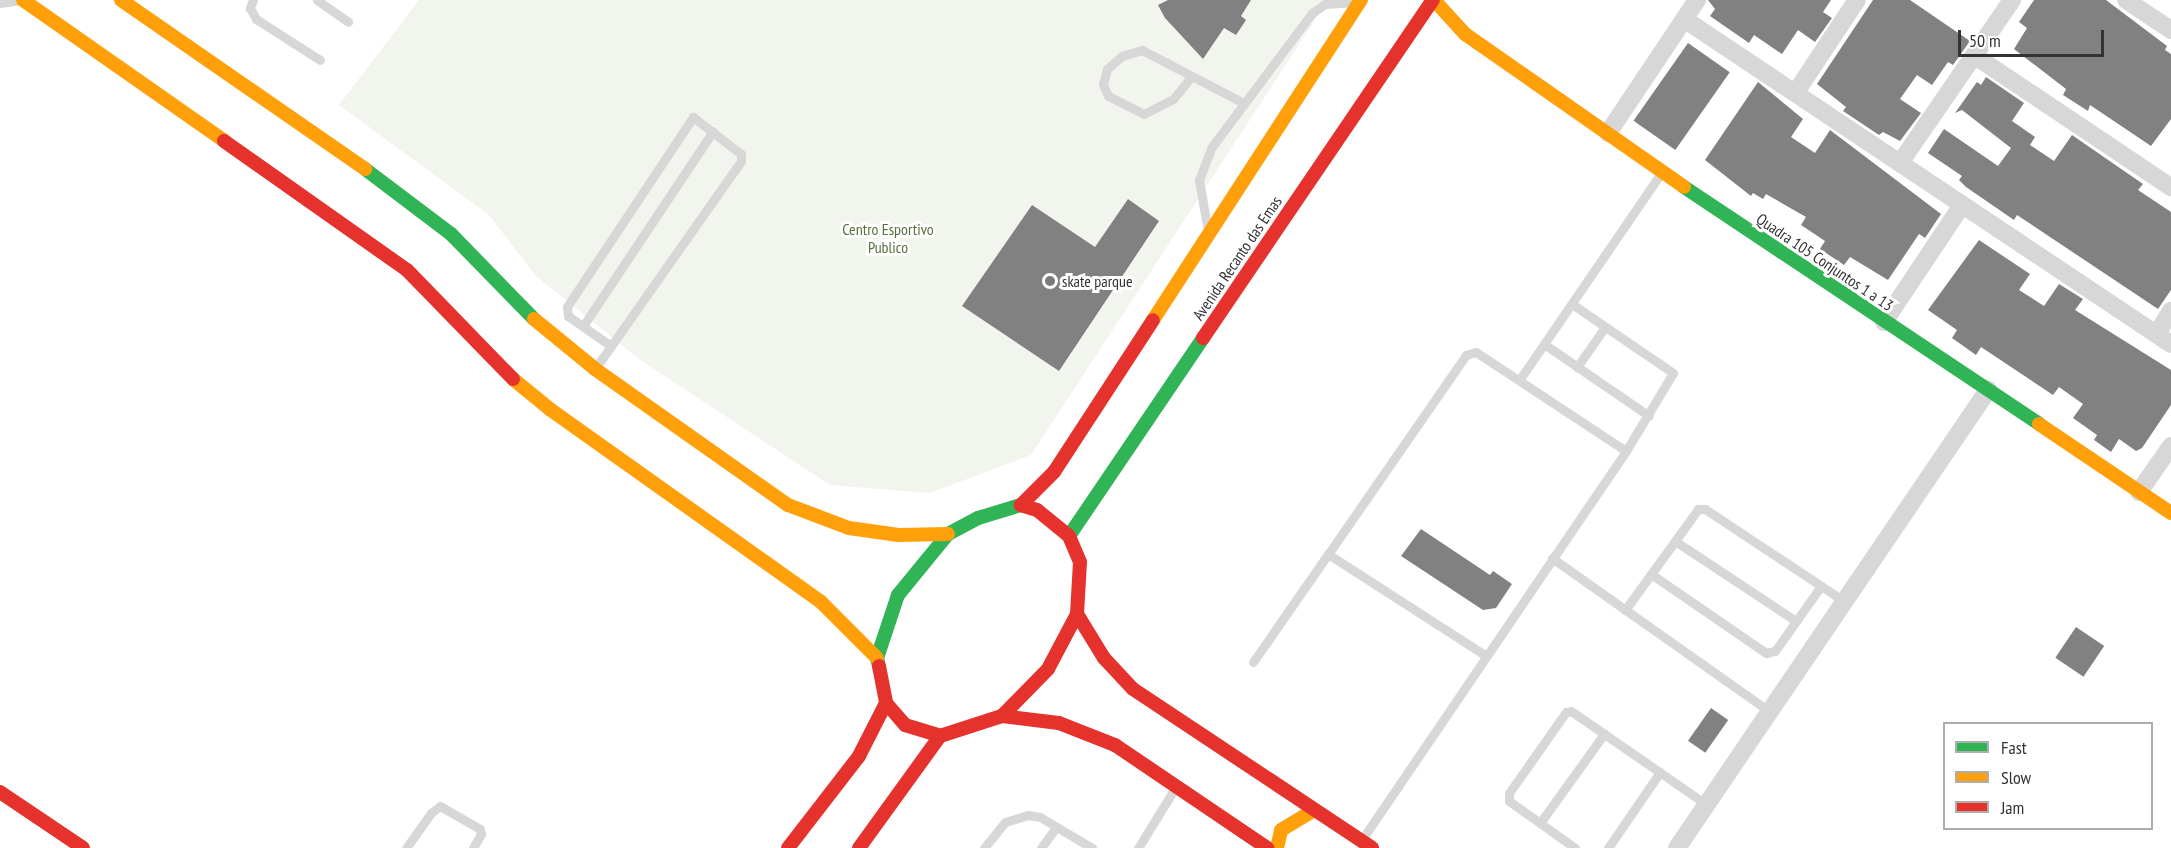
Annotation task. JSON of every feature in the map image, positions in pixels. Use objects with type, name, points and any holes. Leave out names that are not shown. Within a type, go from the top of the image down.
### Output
[{"type":"main road","points":[[24,0],[407,270],[511,377],[551,410],[821,602],[877,658]]},
{"type":"main road","points":[[121,0],[359,165],[451,234],[517,305],[595,369],[788,505],[849,528],[900,536],[948,534]]},
{"type":"main road","name":"Avenida Recanto das Emas","points":[[1069,536],[1433,0]]},
{"type":"main road","name":"Quadra 105 Conjuntos 1 a 13","points":[[1433,0],[1464,34]]},
{"type":"main road","points":[[1022,505],[1037,510],[1069,536],[1080,562],[1077,614],[1048,669],[1027,694],[1002,716],[940,736],[905,725],[886,703],[877,658],[898,595],[948,534],[978,518],[1022,505],[1054,472],[1361,1]]},
{"type":"main road","name":"Quadra 105 Conjuntos 1 a 13","points":[[1421,17],[1464,34],[1662,172],[2171,513]]},
{"type":"main road","points":[[1077,614],[1104,658],[1133,689],[1313,811],[1366,844]]},
{"type":"main road","points":[[788,848],[859,756],[886,703]]},
{"type":"main road","points":[[1002,716],[1059,723],[1115,745],[1267,848]]},
{"type":"main road","points":[[859,848],[940,736]]},
{"type":"main road","points":[[0,792],[82,848]]},
{"type":"main road","points":[[1277,848],[1281,830],[1313,811]]},
{"type":"street","points":[[1608,133],[1697,0]]},
{"type":"street","points":[[1796,92],[1857,0]]},
{"type":"street","points":[[1900,163],[2012,0]]},
{"type":"street","points":[[2128,0],[2171,30]]},
{"type":"street","points":[[1684,19],[2164,339],[2171,311]]},
{"type":"street","points":[[1975,56],[2169,181]]},
{"type":"street","points":[[1884,322],[1962,205]]},
{"type":"street","points":[[1677,848],[1988,390]]},
{"type":"street","points":[[2139,492],[2171,446]]},
{"type":"lane","points":[[0,3],[24,0]]},
{"type":"lane","points":[[253,0],[250,8],[256,19],[320,60]]},
{"type":"lane","points":[[317,0],[348,22]]},
{"type":"lane","points":[[1208,236],[1199,180],[1211,148],[1242,102],[1312,13],[1325,4],[1361,1]]},
{"type":"lane","points":[[1191,77],[1173,99],[1144,114],[1108,96],[1102,84],[1107,69],[1114,62],[1142,50],[1242,102]]},
{"type":"lane","points":[[595,369],[741,161],[741,154],[693,117],[567,307],[568,316],[611,346]]},
{"type":"lane","points":[[582,326],[713,131]]},
{"type":"lane","points":[[1520,379],[1662,172]]},
{"type":"lane","points":[[1366,844],[1485,655],[1626,451],[1673,373],[1572,304]]},
{"type":"lane","points":[[1577,367],[1605,327]]},
{"type":"lane","points":[[1544,344],[1649,416]]},
{"type":"lane","points":[[1253,662],[1466,355],[1476,352],[1484,355],[1626,451]]},
{"type":"lane","points":[[1625,610],[1698,509],[1705,509],[1844,601]]},
{"type":"lane","points":[[1675,541],[1796,621]]},
{"type":"lane","points":[[1328,554],[1485,655]]},
{"type":"lane","points":[[1552,558],[1769,711]]},
{"type":"lane","points":[[1651,574],[1766,653],[1775,651],[1821,586]]},
{"type":"lane","points":[[1575,848],[1509,801],[1509,793],[1560,721],[1571,711],[1706,804]]},
{"type":"lane","points":[[1540,823],[1604,734]]},
{"type":"lane","points":[[1608,848],[1660,772]]},
{"type":"lane","points":[[1138,848],[1177,786]]},
{"type":"lane","points":[[406,848],[431,813],[440,806],[480,829],[473,848]]},
{"type":"lane","points":[[984,848],[1000,825],[1012,818],[1036,815],[1092,848]]},
{"type":"lane","points":[[1041,848],[1056,827]]},
{"type":"green space","name":"Centro Esportivo Publico","points":[[419,0],[1328,0],[1031,455],[930,493],[830,485],[639,359],[536,276],[489,215],[339,105]]},
{"type":"building","points":[[1168,0],[1251,0],[1241,16],[1246,20],[1236,35],[1224,28],[1203,59],[1165,18],[1158,5]]},
{"type":"building","points":[[1708,0],[1831,0],[1823,12],[1832,18],[1815,42],[1798,30],[1782,54],[1754,35],[1749,43],[1710,16],[1715,9]]},
{"type":"building","points":[[1873,0],[1910,0],[1970,41],[1953,65],[1948,62],[1932,85],[1917,75],[1900,99],[1921,113],[1900,141],[1883,132],[1879,135],[1843,111],[1846,107],[1817,84]]},
{"type":"building","points":[[2034,0],[2106,0],[2167,46],[2165,50],[2171,54],[2171,119],[2151,146],[2090,105],[2088,111],[2063,95],[2066,89],[2014,49],[2027,28],[2019,22]]},
{"type":"building","points":[[1688,43],[1730,72],[1675,150],[1634,121]]},
{"type":"building","points":[[1986,77],[2024,103],[2012,121],[2035,137],[2030,145],[2054,161],[2072,135],[2143,184],[2138,190],[2171,212],[2171,290],[2158,309],[2017,215],[2014,220],[1966,187],[1959,180],[1962,176],[1928,153],[1944,129],[1998,166],[2011,148],[1962,110],[1955,113],[1977,82],[1981,85]]},
{"type":"building","points":[[1758,82],[1803,119],[1791,137],[1815,153],[1830,130],[1941,214],[1925,238],[1919,234],[1888,280],[1850,257],[1844,265],[1820,249],[1825,241],[1801,225],[1806,217],[1766,194],[1763,199],[1753,193],[1751,196],[1705,160]]},
{"type":"building","name":"skate parque","points":[[1128,199],[1159,221],[1059,371],[962,306],[1032,205],[1095,247]]},
{"type":"building","points":[[1979,240],[2030,274],[2019,290],[2044,306],[2059,284],[2083,299],[2075,310],[2171,370],[2171,405],[2142,448],[2136,451],[2119,439],[2111,452],[2094,440],[2097,435],[2073,418],[2083,404],[2059,387],[2053,395],[1981,347],[1976,355],[1952,338],[1957,330],[1928,310]]},
{"type":"building","points":[[1421,529],[1490,575],[1493,571],[1512,584],[1496,608],[1483,610],[1401,556]]},
{"type":"building","points":[[2076,627],[2104,646],[2083,677],[2055,658]]},
{"type":"building","points":[[1711,708],[1728,720],[1705,753],[1688,741]]},
{"type":"traffic: fast","points":[[365,169],[451,234],[534,319]]},
{"type":"traffic: fast","points":[[1684,187],[2039,424]]},
{"type":"traffic: fast","points":[[1069,536],[1203,338]]},
{"type":"traffic: fast","points":[[879,666],[877,658],[898,595],[948,534],[978,518],[1021,505]]},
{"type":"traffic: slow","points":[[23,0],[224,141]]},
{"type":"traffic: slow","points":[[121,0],[365,169]]},
{"type":"traffic: slow","points":[[1153,320],[1361,0]]},
{"type":"traffic: slow","points":[[1434,0],[1465,34],[1684,187]]},
{"type":"traffic: slow","points":[[534,319],[595,369],[788,505],[849,528],[899,535],[948,534]]},
{"type":"traffic: slow","points":[[513,379],[551,410],[821,602],[877,658]]},
{"type":"traffic: slow","points":[[2039,424],[2171,513]]},
{"type":"traffic: slow","points":[[1277,848],[1281,830],[1313,811]]},
{"type":"traffic: jam","points":[[1203,338],[1433,0]]},
{"type":"traffic: jam","points":[[224,141],[407,270],[513,379]]},
{"type":"traffic: jam","points":[[1021,505],[1054,472],[1153,320]]},
{"type":"traffic: jam","points":[[879,666],[886,703],[905,725],[940,736],[1002,716],[1048,669],[1077,614],[1080,562],[1069,536],[1037,510],[1021,505]]},
{"type":"traffic: jam","points":[[1077,614],[1104,658],[1133,689],[1372,848]]},
{"type":"traffic: jam","points":[[788,848],[859,756],[886,703]]},
{"type":"traffic: jam","points":[[1002,716],[1059,723],[1115,745],[1267,848]]},
{"type":"traffic: jam","points":[[859,848],[940,736]]},
{"type":"traffic: jam","points":[[0,792],[83,848]]},
{"type":"place","name":"skate parque","points":[[1050,281]]}]
